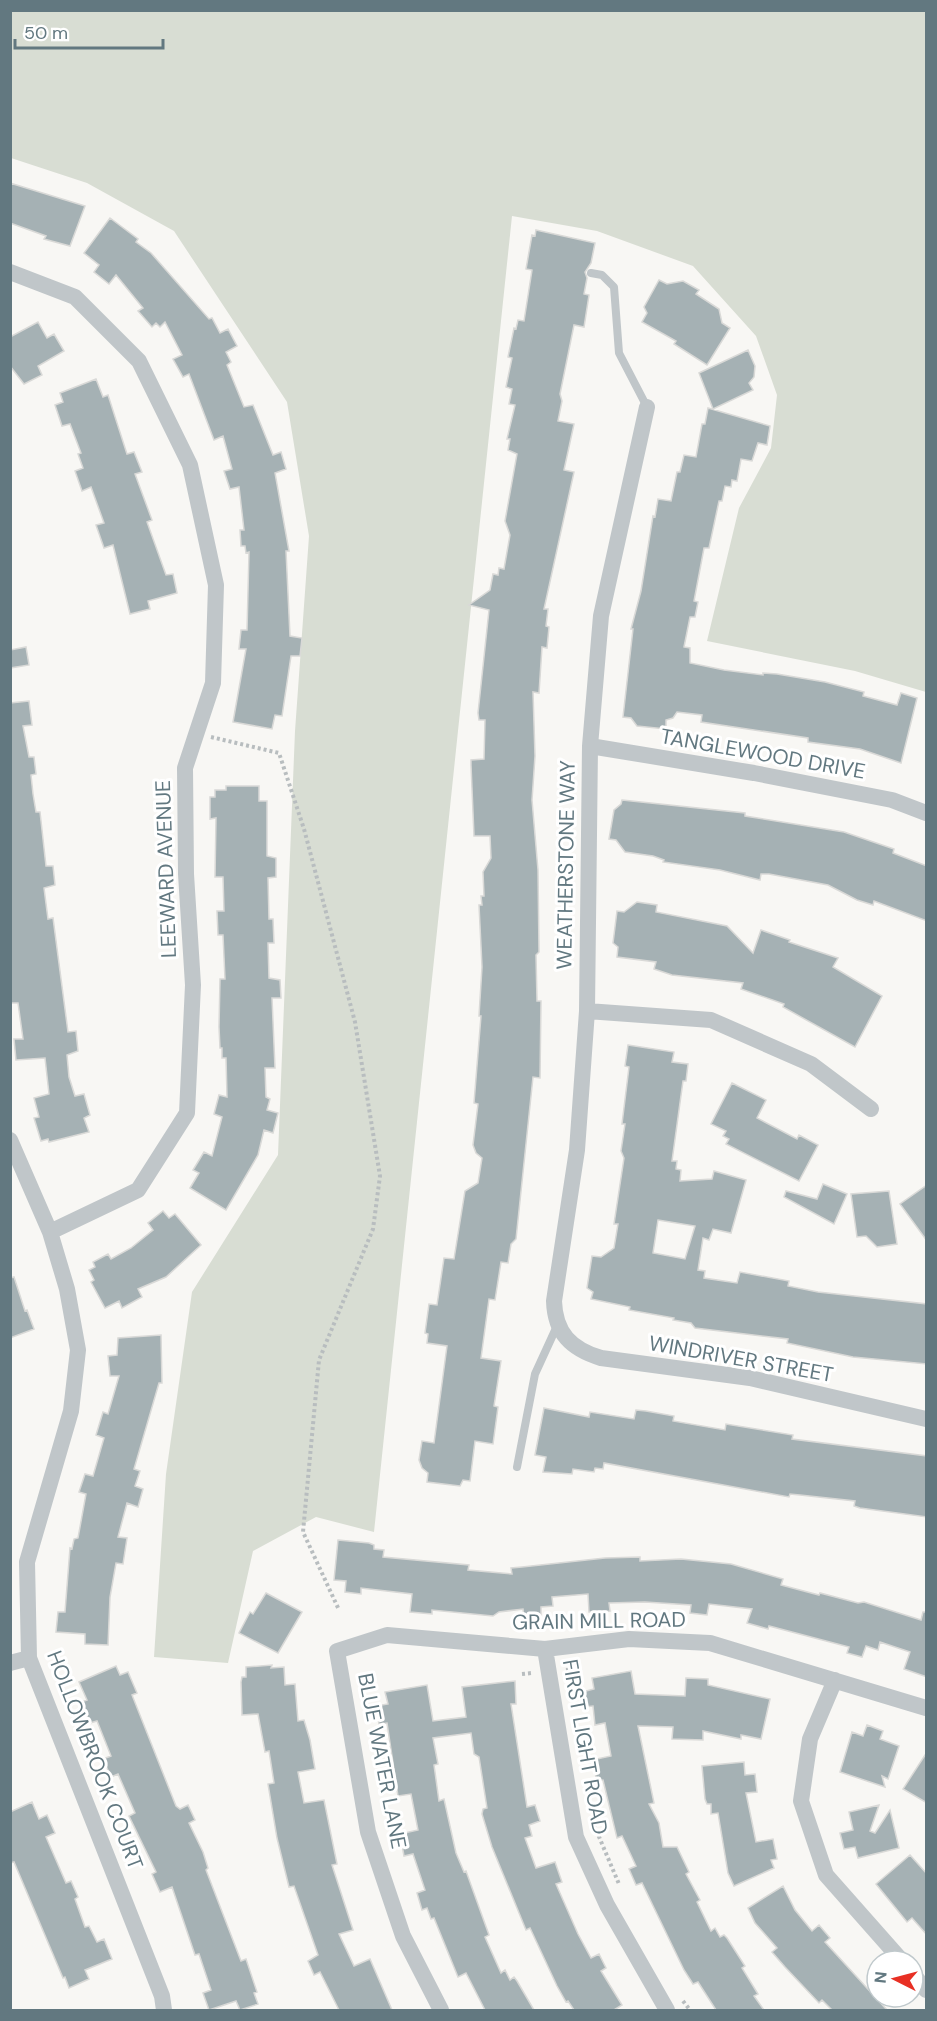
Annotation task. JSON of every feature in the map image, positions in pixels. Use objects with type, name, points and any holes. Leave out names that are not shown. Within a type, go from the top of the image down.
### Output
[{"type":"street","name":"LEEWARD AVENUE","points":[[10,272],[75,297],[140,361],[190,465],[216,585],[213,683],[185,768],[186,874],[193,985],[187,1113],[138,1190],[50,1232]]},
{"type":"street","name":"WEATHERSTONE WAY","points":[[557,1326],[554,1301],[577,1150],[587,1011],[590,746],[601,616],[647,407]]},
{"type":"street","name":"TANGLEWOOD DRIVE","points":[[590,746],[754,773],[892,800],[927,813]]},
{"type":"street","points":[[587,1011],[711,1020],[812,1064],[871,1109]]},
{"type":"street","name":"HOLLOWBROOK COURT","points":[[10,1140],[50,1232],[68,1289],[78,1350],[71,1411],[27,1562],[29,1658],[162,1996],[164,2010]]},
{"type":"street","name":"WINDRIVER STREET","points":[[557,1326],[581,1351],[601,1358],[750,1378],[927,1419]]},
{"type":"street","name":"GRAIN MILL ROAD","points":[[337,1651],[387,1635],[545,1649],[629,1639],[710,1643],[927,1708]]},
{"type":"street","name":"FIRST LIGHT ROAD","points":[[545,1649],[576,1837],[607,1905],[667,2010]]},
{"type":"street","name":"BLUE WATER LANE","points":[[337,1651],[368,1832],[403,1936],[441,2010]]},
{"type":"street","points":[[10,1663],[29,1658]]},
{"type":"street","points":[[835,1680],[810,1739],[801,1801],[826,1875],[891,1949]]},
{"type":"lane","points":[[591,273],[602,275],[614,287],[619,353],[647,407]]},
{"type":"lane","points":[[517,1467],[535,1374],[557,1326]]},
{"type":"path","points":[[208,737],[279,753],[304,829],[355,1022],[380,1176],[373,1229],[319,1360],[303,1532],[339,1610]]},
{"type":"path","points":[[522,1674],[577,1669],[570,1679],[571,1689]]},
{"type":"path","points":[[591,1818],[622,1889]]},
{"type":"path","points":[[679,1994],[690,2010]]},
{"type":"shaded area","points":[[11,11],[926,11],[926,692],[855,671],[707,641],[739,508],[771,448],[777,395],[756,336],[693,266],[597,231],[512,216],[374,1532],[316,1517],[253,1551],[228,1663],[154,1657],[166,1474],[192,1292],[278,1155],[295,731],[309,536],[287,402],[174,231],[87,183],[11,158]]},
{"type":"building","points":[[10,183],[85,206],[70,246],[44,239],[46,236],[10,223]]},
{"type":"building","points":[[110,218],[138,239],[136,242],[151,253],[209,319],[212,318],[220,333],[228,329],[237,346],[226,352],[231,362],[227,365],[244,407],[253,405],[273,455],[281,452],[286,469],[275,473],[289,551],[286,551],[290,636],[302,638],[300,656],[291,656],[282,716],[275,715],[272,729],[233,722],[246,649],[239,649],[241,630],[247,630],[249,552],[246,553],[245,546],[241,546],[240,530],[244,530],[239,487],[230,489],[224,471],[232,469],[223,436],[214,440],[189,374],[183,377],[173,359],[182,355],[165,322],[160,327],[156,323],[152,327],[138,311],[143,308],[116,275],[109,284],[94,272],[99,265],[84,253]]},
{"type":"building","points":[[536,230],[595,243],[591,263],[585,272],[587,278],[584,294],[589,295],[584,327],[574,325],[560,394],[562,401],[558,421],[574,424],[564,470],[574,472],[544,609],[548,609],[546,626],[549,627],[547,648],[542,647],[539,693],[533,692],[535,756],[532,800],[538,870],[539,952],[536,955],[537,1001],[541,1001],[540,1078],[533,1077],[516,1239],[511,1244],[508,1263],[501,1262],[495,1300],[489,1299],[481,1358],[501,1361],[494,1406],[498,1407],[493,1444],[475,1441],[470,1481],[463,1480],[460,1486],[427,1482],[428,1473],[422,1468],[419,1460],[422,1441],[434,1443],[447,1346],[427,1343],[428,1334],[425,1333],[429,1304],[437,1305],[444,1258],[454,1259],[465,1191],[478,1183],[482,1158],[476,1153],[473,1145],[478,1104],[474,1103],[481,1016],[479,1016],[482,967],[479,905],[482,905],[481,896],[484,896],[483,872],[491,858],[490,836],[474,836],[471,760],[484,759],[485,720],[479,720],[478,713],[489,610],[469,605],[490,590],[493,574],[498,575],[499,568],[504,569],[510,535],[505,521],[517,454],[508,450],[510,439],[507,439],[515,405],[509,404],[512,389],[506,387],[512,358],[508,357],[514,328],[516,329],[518,320],[524,321],[532,270],[526,269],[532,235],[535,236]]},
{"type":"building","points":[[659,280],[667,284],[683,281],[699,290],[696,294],[719,309],[722,323],[730,328],[707,365],[674,344],[676,341],[642,322],[647,313],[644,307]]},
{"type":"building","points":[[38,322],[47,338],[54,334],[64,351],[38,366],[42,375],[24,384],[10,366],[10,337]]},
{"type":"building","points":[[748,350],[755,366],[754,377],[749,383],[753,390],[713,409],[699,373]]},
{"type":"building","points":[[96,379],[103,397],[108,395],[127,454],[134,452],[142,472],[135,474],[152,520],[147,522],[166,575],[173,574],[177,593],[148,601],[150,609],[130,614],[113,545],[104,548],[96,525],[104,523],[91,487],[82,491],[75,471],[83,468],[78,454],[81,453],[70,424],[62,426],[55,405],[63,402],[60,393]]},
{"type":"building","points":[[708,408],[770,426],[767,445],[758,443],[752,461],[741,459],[737,481],[732,480],[731,487],[725,486],[722,501],[719,501],[709,548],[704,548],[694,601],[698,602],[695,617],[690,617],[684,647],[690,648],[690,663],[724,670],[763,675],[763,673],[777,674],[825,682],[864,692],[863,696],[897,705],[901,693],[917,698],[901,763],[860,749],[808,742],[808,738],[701,722],[702,715],[677,712],[673,718],[666,720],[666,729],[637,726],[631,718],[623,717],[633,629],[631,629],[641,591],[653,516],[655,517],[658,499],[671,501],[677,472],[680,472],[684,455],[696,457],[702,424],[705,424]]},
{"type":"building","points":[[26,647],[29,665],[10,668],[10,650]]},
{"type":"building","points":[[29,701],[32,725],[23,726],[29,757],[34,757],[36,774],[31,775],[33,794],[36,812],[40,812],[46,866],[53,866],[55,885],[44,888],[48,919],[53,918],[68,1032],[76,1031],[78,1051],[67,1055],[69,1077],[75,1096],[84,1094],[90,1115],[84,1118],[89,1132],[49,1142],[48,1139],[41,1141],[34,1118],[39,1117],[34,1098],[49,1094],[45,1058],[16,1060],[14,1039],[23,1039],[18,1003],[10,1003],[10,703]]},
{"type":"building","points":[[226,786],[259,786],[259,801],[267,801],[267,856],[276,858],[276,877],[268,878],[269,919],[273,919],[274,943],[268,943],[269,978],[280,980],[281,998],[272,998],[275,1068],[265,1068],[266,1097],[270,1099],[267,1110],[278,1113],[273,1133],[264,1130],[258,1155],[226,1210],[190,1188],[199,1173],[193,1170],[204,1152],[212,1156],[222,1117],[214,1114],[219,1095],[227,1097],[226,1058],[222,1058],[219,1027],[220,979],[225,979],[223,935],[218,935],[217,911],[224,911],[223,877],[215,877],[216,818],[210,819],[210,797],[215,797],[215,790],[226,790]]},
{"type":"building","points":[[622,800],[745,813],[745,816],[844,832],[894,849],[893,853],[927,866],[927,921],[874,901],[873,905],[857,900],[828,885],[769,874],[761,874],[760,880],[720,870],[663,862],[664,860],[653,856],[625,852],[616,840],[609,839],[614,810]]},
{"type":"building","points":[[637,902],[657,905],[656,912],[727,926],[753,953],[761,930],[838,958],[833,967],[882,996],[855,1047],[783,1007],[784,1004],[741,989],[743,983],[672,975],[654,969],[656,962],[617,957],[618,947],[613,943],[617,911],[624,912]]},
{"type":"building","points":[[628,1045],[674,1052],[672,1062],[688,1064],[686,1081],[683,1081],[672,1161],[677,1161],[676,1169],[681,1170],[680,1181],[712,1179],[714,1171],[746,1180],[731,1233],[713,1229],[709,1240],[703,1238],[698,1270],[705,1271],[704,1278],[737,1283],[740,1272],[789,1281],[788,1286],[818,1292],[927,1304],[927,1364],[853,1357],[787,1343],[788,1339],[695,1328],[691,1323],[673,1320],[674,1318],[629,1310],[630,1307],[591,1299],[593,1292],[587,1288],[592,1256],[601,1257],[614,1248],[618,1224],[614,1224],[624,1158],[621,1151],[625,1124],[622,1124],[629,1067],[625,1066]],"holes":[[[658,1220],[695,1226],[685,1259],[653,1253]]]},
{"type":"building","points":[[732,1083],[766,1100],[757,1118],[797,1139],[799,1135],[818,1145],[799,1181],[726,1144],[729,1139],[723,1136],[726,1131],[711,1124]]},
{"type":"building","points":[[823,1184],[847,1194],[834,1224],[784,1197],[786,1191],[817,1199]]},
{"type":"building","points":[[927,1185],[927,1241],[900,1204]]},
{"type":"building","points":[[889,1191],[897,1244],[877,1247],[866,1236],[857,1237],[851,1194]]},
{"type":"building","points":[[163,1211],[169,1218],[175,1214],[201,1245],[166,1277],[138,1289],[142,1297],[122,1308],[119,1301],[105,1308],[91,1282],[94,1280],[89,1270],[95,1267],[93,1262],[108,1254],[111,1259],[131,1248],[153,1230],[148,1223]]},
{"type":"building","points":[[14,1277],[25,1311],[27,1310],[34,1329],[10,1338],[10,1278]]},
{"type":"building","points":[[161,1335],[162,1383],[159,1383],[134,1469],[140,1471],[135,1486],[143,1489],[138,1507],[127,1503],[118,1537],[127,1538],[123,1564],[116,1563],[110,1597],[108,1645],[85,1644],[85,1634],[56,1632],[58,1612],[65,1612],[70,1548],[72,1549],[74,1539],[78,1538],[86,1494],[79,1492],[85,1474],[93,1476],[104,1438],[96,1435],[103,1412],[108,1414],[119,1376],[110,1376],[108,1356],[117,1355],[118,1338]]},
{"type":"building","points":[[544,1408],[589,1417],[590,1412],[634,1419],[636,1410],[646,1411],[674,1416],[673,1421],[725,1430],[726,1424],[793,1435],[792,1439],[927,1456],[927,1517],[860,1508],[854,1506],[855,1501],[790,1494],[789,1497],[604,1463],[603,1469],[595,1468],[594,1472],[573,1469],[572,1474],[543,1472],[546,1457],[535,1455]]},
{"type":"building","points":[[338,1540],[369,1543],[374,1545],[374,1549],[384,1550],[383,1557],[469,1565],[468,1570],[512,1574],[511,1568],[605,1558],[640,1557],[640,1561],[681,1559],[731,1564],[783,1579],[781,1585],[858,1603],[864,1602],[921,1620],[923,1612],[927,1612],[927,1677],[904,1669],[910,1652],[880,1642],[878,1650],[866,1646],[862,1657],[847,1653],[849,1647],[769,1626],[768,1629],[747,1623],[752,1609],[709,1604],[707,1615],[690,1613],[691,1605],[645,1602],[609,1603],[610,1611],[589,1612],[588,1594],[552,1597],[553,1606],[541,1607],[541,1617],[524,1619],[523,1609],[499,1612],[493,1616],[432,1610],[432,1614],[410,1612],[412,1594],[361,1588],[361,1594],[345,1592],[346,1581],[334,1580]]},
{"type":"building","points":[[266,1593],[302,1612],[278,1653],[239,1633],[250,1612],[253,1614]]},
{"type":"building","points":[[272,1665],[271,1668],[284,1667],[285,1685],[295,1684],[298,1721],[304,1720],[310,1740],[315,1769],[298,1772],[304,1803],[324,1800],[337,1864],[332,1865],[353,1930],[339,1934],[354,1966],[370,1959],[392,2010],[339,2010],[320,1972],[314,1975],[308,1961],[318,1955],[294,1886],[289,1887],[277,1838],[268,1784],[274,1783],[269,1751],[265,1752],[258,1714],[242,1715],[241,1682],[242,1677],[246,1677],[246,1667]]},
{"type":"building","points":[[116,1666],[120,1675],[128,1672],[137,1693],[132,1695],[176,1806],[180,1809],[188,1805],[195,1820],[189,1823],[203,1852],[208,1868],[206,1870],[241,1961],[246,1959],[257,1992],[254,1993],[258,2004],[240,2010],[236,2001],[209,2010],[203,1993],[211,1990],[199,1954],[195,1955],[172,1887],[160,1892],[152,1874],[156,1872],[129,1816],[135,1813],[118,1774],[111,1777],[103,1759],[111,1756],[97,1721],[90,1723],[81,1702],[87,1700],[79,1682]]},
{"type":"building","points":[[631,1671],[635,1694],[685,1696],[686,1678],[708,1679],[708,1685],[770,1699],[761,1739],[741,1735],[741,1739],[703,1731],[703,1740],[672,1739],[673,1727],[638,1726],[654,1803],[649,1804],[659,1823],[663,1847],[677,1847],[689,1872],[686,1874],[700,1900],[697,1902],[711,1931],[715,1928],[720,1937],[724,1935],[727,1938],[745,1966],[742,1968],[758,1994],[754,1996],[764,2010],[716,2010],[698,1982],[693,1984],[684,1970],[642,1883],[636,1885],[629,1869],[636,1866],[622,1836],[617,1838],[603,1780],[597,1781],[592,1760],[611,1756],[605,1723],[595,1725],[593,1706],[584,1707],[582,1692],[594,1689],[592,1678]]},
{"type":"building","points":[[515,1681],[516,1704],[511,1704],[527,1807],[535,1805],[540,1821],[529,1825],[532,1836],[525,1838],[536,1868],[555,1862],[562,1882],[556,1884],[578,1934],[591,1958],[599,1954],[606,1968],[601,1971],[622,2005],[614,2010],[574,2010],[568,2001],[566,2002],[557,1986],[530,1928],[526,1930],[492,1847],[482,1814],[483,1809],[487,1808],[479,1757],[474,1754],[471,1733],[433,1738],[438,1764],[434,1765],[439,1801],[444,1799],[456,1853],[464,1872],[466,1871],[489,1935],[485,1937],[501,1973],[505,1970],[510,1980],[514,1977],[534,2010],[485,2010],[466,1973],[458,1977],[434,1918],[431,1919],[427,1908],[422,1910],[417,1893],[425,1890],[413,1854],[404,1856],[400,1834],[418,1830],[411,1794],[398,1796],[387,1723],[379,1724],[376,1706],[388,1704],[385,1692],[427,1685],[433,1721],[466,1717],[462,1687]]},
{"type":"building","points":[[867,1725],[883,1731],[880,1739],[899,1746],[888,1779],[882,1776],[885,1787],[840,1772],[852,1732],[863,1736]]},
{"type":"building","points":[[927,1752],[927,1803],[903,1789]]},
{"type":"building","points":[[744,1762],[745,1775],[755,1774],[757,1792],[746,1793],[756,1842],[773,1839],[777,1859],[771,1860],[774,1868],[734,1886],[728,1873],[718,1813],[711,1814],[711,1804],[707,1804],[705,1799],[702,1766]]},
{"type":"building","points":[[32,1802],[39,1819],[47,1815],[55,1833],[46,1837],[66,1883],[71,1881],[78,1897],[75,1899],[85,1927],[89,1926],[97,1942],[104,1939],[112,1959],[85,1970],[89,1979],[69,1988],[14,1862],[10,1863],[10,1812]]},
{"type":"building","points":[[879,1805],[870,1831],[875,1833],[890,1810],[899,1848],[858,1858],[855,1847],[844,1849],[840,1833],[853,1830],[849,1812]]},
{"type":"building","points":[[910,1855],[927,1874],[927,1935],[912,1918],[907,1922],[876,1884]]},
{"type":"building","points":[[783,1886],[795,1910],[812,1931],[819,1925],[830,1938],[825,1942],[865,1986],[865,2009],[887,2010],[832,2010],[822,2000],[819,2003],[772,1952],[777,1948],[755,1923],[748,1908]]}]
